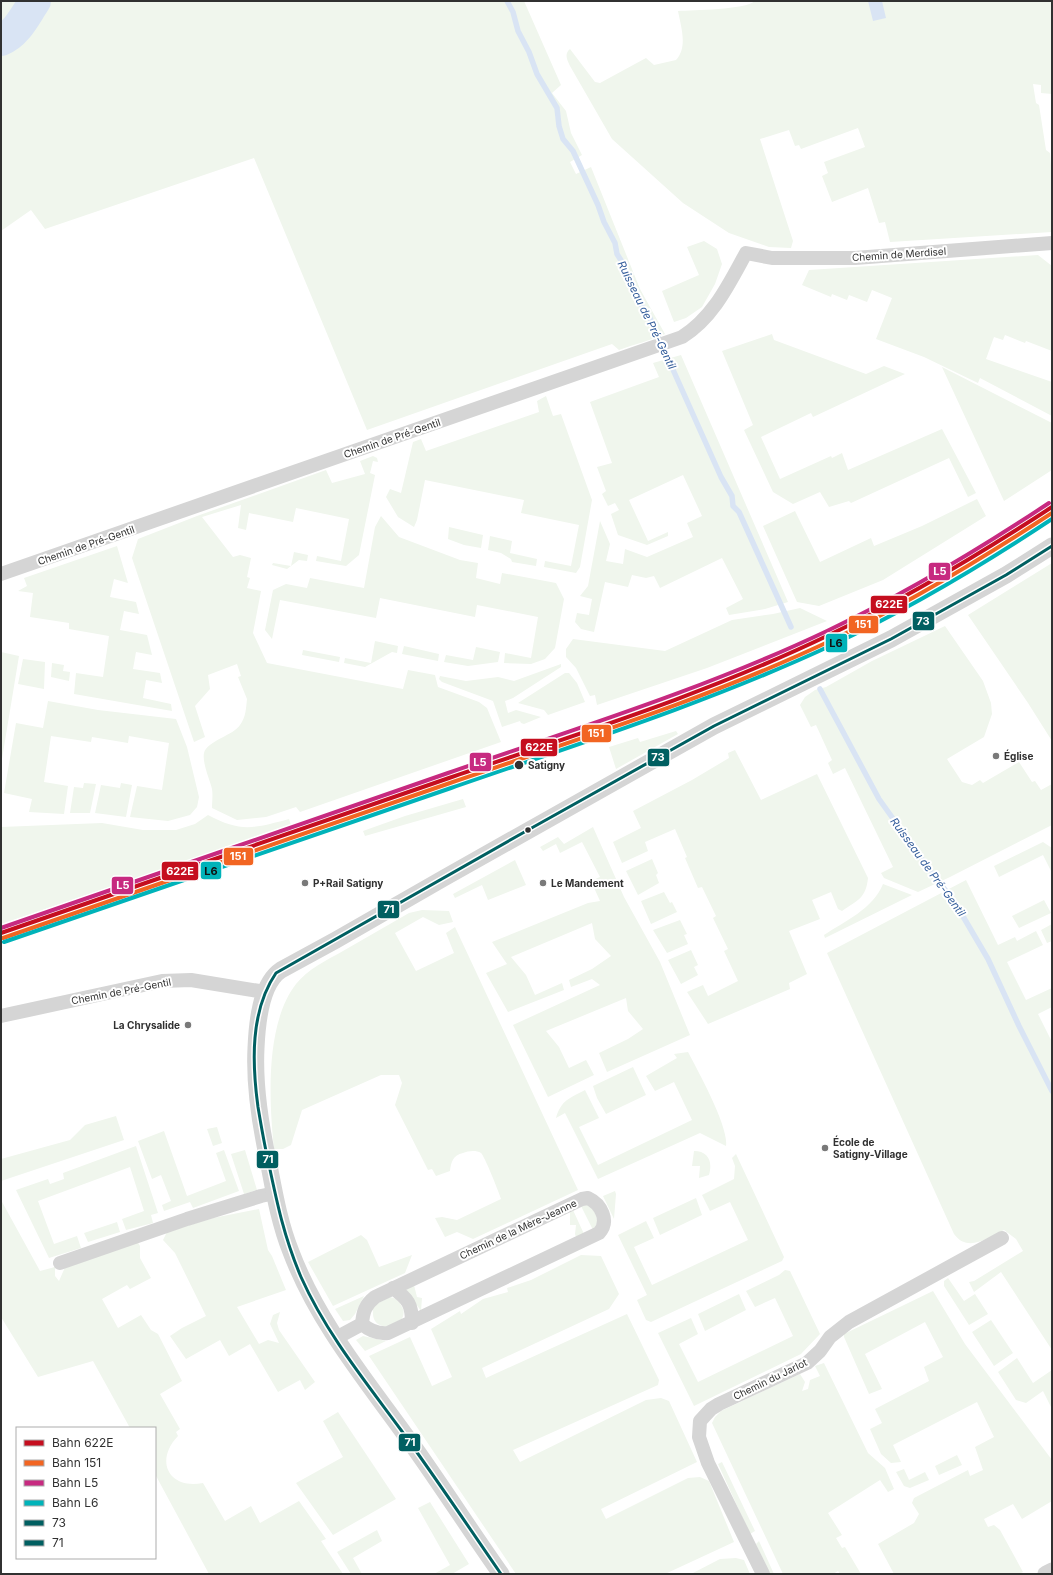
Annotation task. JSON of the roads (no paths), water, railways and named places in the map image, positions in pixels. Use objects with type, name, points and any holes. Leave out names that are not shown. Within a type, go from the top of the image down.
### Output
[{"type":"street","name":"Chemin de Merdisel","points":[[746,253],[772,258],[855,258],[1052,243]]},
{"type":"street","name":"Chemin de Pré-Gentil","points":[[1,574],[682,337],[704,321],[732,279],[746,253]]},
{"type":"street","points":[[501,1574],[415,1449],[353,1365],[309,1291],[291,1252],[281,1223],[259,1116],[256,1078],[258,1027],[265,992],[273,977],[281,970],[449,874],[714,726],[891,639],[1006,575],[1052,546]]},
{"type":"street","name":"Chemin de Pré-Gentil","points":[[1,1016],[162,981],[191,980],[265,992]]},
{"type":"street","points":[[60,1263],[205,1213],[275,1193]]},
{"type":"street","name":"Chemin de la Mère-Jeanne","points":[[588,1198],[593,1201],[602,1212],[604,1220],[602,1230],[599,1233],[412,1323],[388,1333],[380,1334],[362,1324],[363,1315],[368,1303],[375,1297],[582,1199],[588,1198]]},
{"type":"street","name":"Chemin du Jarlot","points":[[762,1574],[708,1463],[699,1437],[700,1421],[711,1409],[719,1404],[807,1363],[820,1351],[830,1337],[849,1322],[1002,1238]]},
{"type":"street","points":[[393,1288],[401,1294],[410,1305],[412,1312],[412,1323]]},
{"type":"street","points":[[336,1338],[362,1324]]},
{"type":"street","points":[[1046,1574],[1052,1571]]},
{"type":"water","points":[[868,1],[882,1],[886,18],[873,21]]},
{"type":"waterway","points":[[1,40],[12,33],[25,17],[35,1]]},
{"type":"waterway","name":"Ruisseau de Pré-Gentil","points":[[507,1],[513,12],[518,31],[529,52],[537,74],[557,108],[559,126],[563,139],[573,151],[598,205],[604,222],[615,243],[617,254],[624,265],[629,283],[649,316],[721,477],[732,496],[733,506],[739,512],[791,627]]},
{"type":"waterway","name":"Ruisseau de Pré-Gentil","points":[[820,689],[879,799],[934,876],[954,901],[988,959],[1019,1026],[1052,1091]]},
{"type":"rail line","name":"L5","points":[[1,928],[592,724],[687,690],[781,652],[856,617],[913,587],[995,538],[1049,503]]},
{"type":"rail line","name":"622E","points":[[1,933],[593,729],[689,695],[736,676],[829,635],[887,606],[998,542],[1052,507]]},
{"type":"rail line","name":"151","points":[[3,938],[594,734],[689,700],[784,662],[859,627],[915,597],[998,548],[1052,513]]},
{"type":"rail line","name":"L6","points":[[4,942],[594,739],[737,686],[784,667],[887,618],[998,554],[1052,519]]},
{"type":"place","name":"Église","points":[[996,756]]},
{"type":"place","name":"Satigny","points":[[519,765]]},
{"type":"place","name":"P+Rail Satigny","points":[[305,883]]},
{"type":"place","name":"Le Mandement","points":[[543,883]]},
{"type":"place","name":"La Chrysalide","points":[[188,1025]]},
{"type":"place","name":"École de Satigny-Village","points":[[825,1148]]}]
